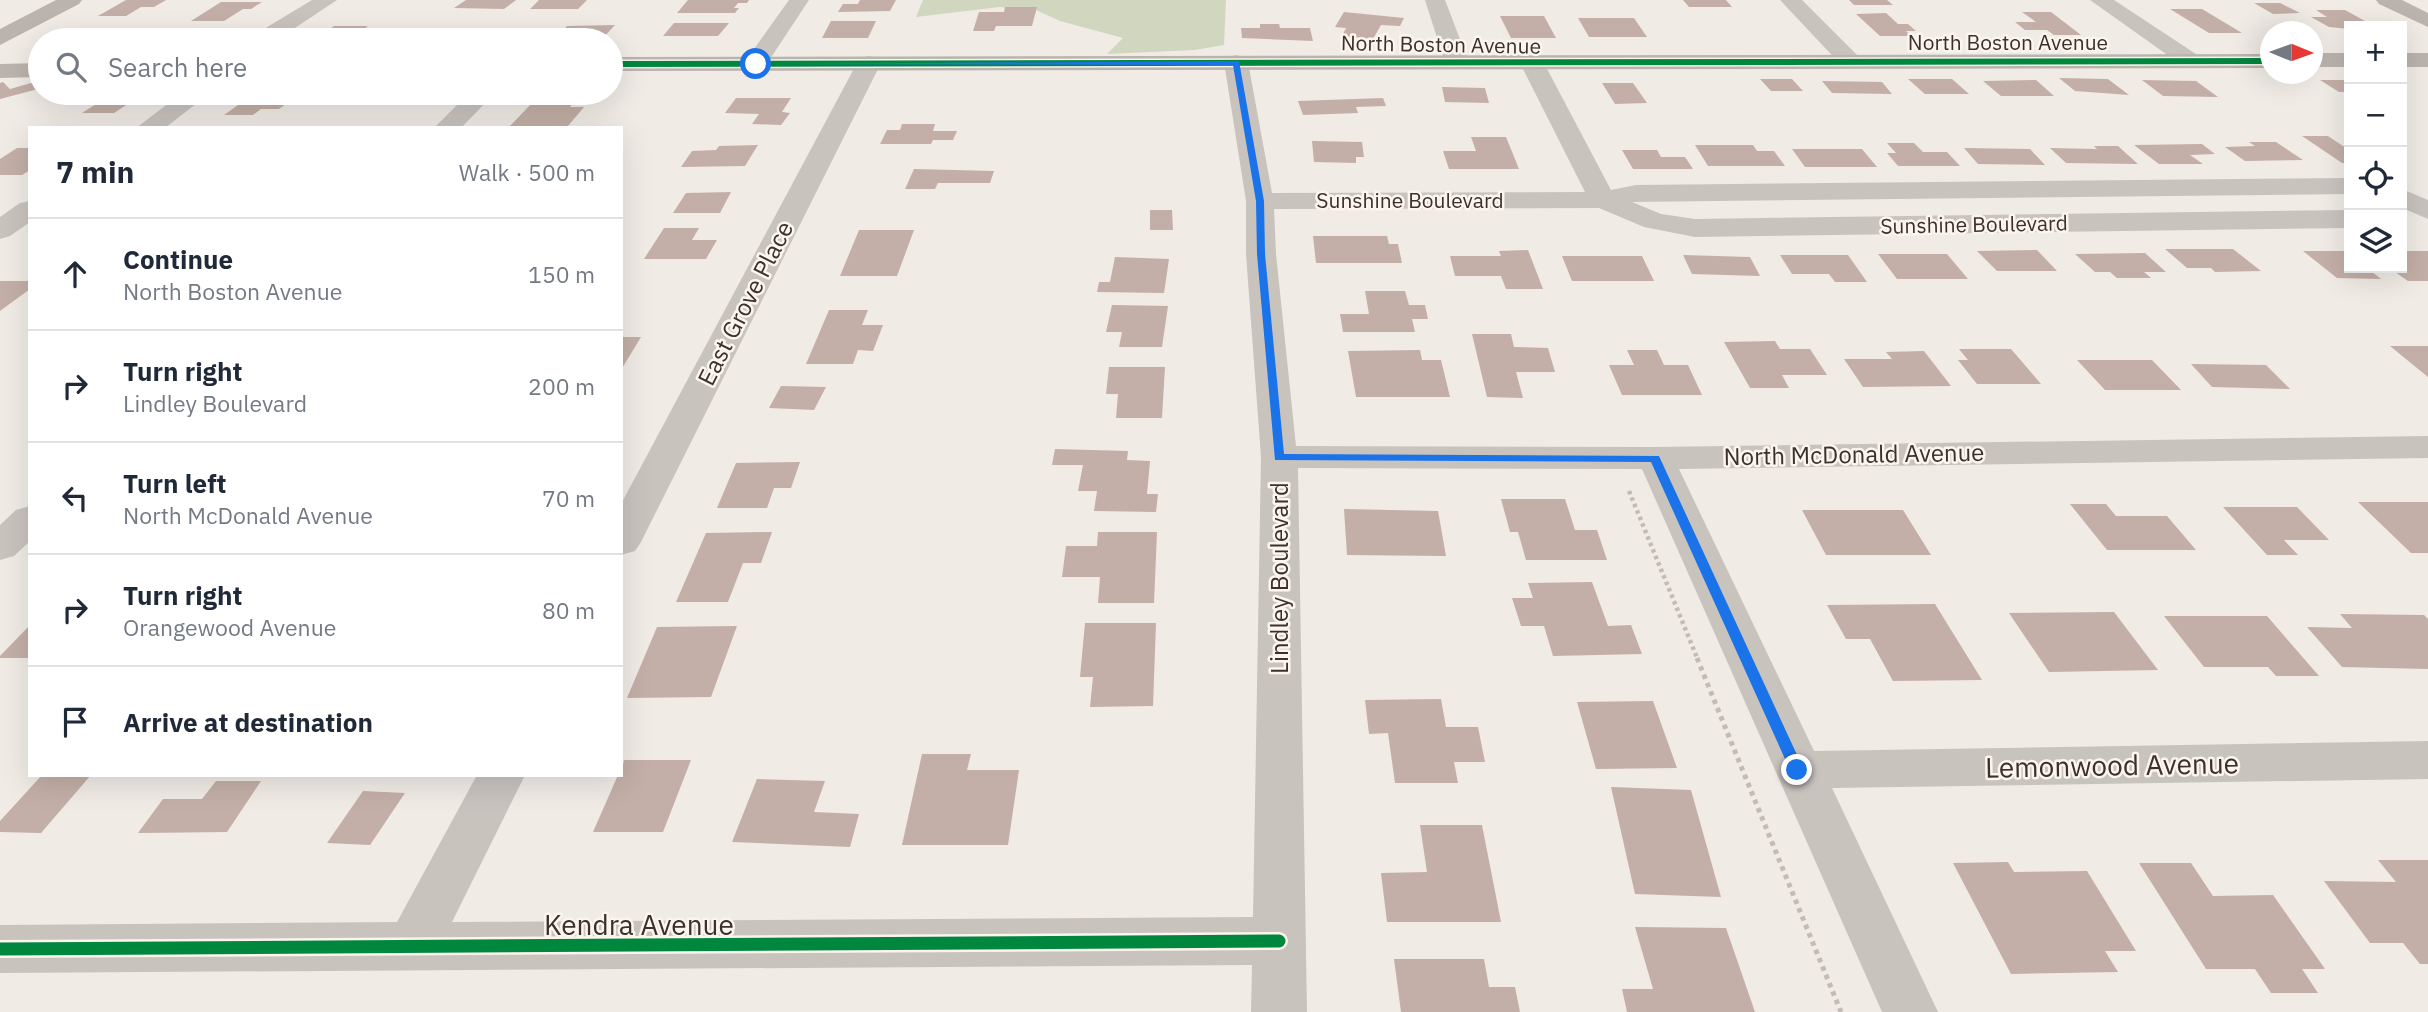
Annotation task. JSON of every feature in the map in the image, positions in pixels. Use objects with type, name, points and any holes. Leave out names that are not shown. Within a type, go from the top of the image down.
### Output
[{"type":"street","points":[[0,38],[72,0]]},
{"type":"street","points":[[282,28],[327,0]]},
{"type":"street","points":[[756,64],[799,0]]},
{"type":"street","points":[[1435,0],[1457,63]]},
{"type":"street","points":[[1790,0],[1851,62]]},
{"type":"street","points":[[2100,0],[2191,61]]},
{"type":"street","points":[[2386,0],[2428,21]]},
{"type":"street","points":[[2323,60],[2344,60]]},
{"type":"street","points":[[2407,60],[2428,60]]},
{"type":"street","name":"North Boston Avenue","points":[[623,64],[1236,62],[1534,65],[2260,61]]},
{"type":"street","name":"Lindley Boulevard","points":[[1236,62],[1260,201],[1261,254],[1279,457],[1279,1012]]},
{"type":"street","name":"East Grove Place","points":[[623,538],[869,63]]},
{"type":"street","points":[[1534,65],[1603,200]]},
{"type":"street","points":[[0,71],[28,70]]},
{"type":"street","points":[[151,126],[181,105]]},
{"type":"street","points":[[448,126],[470,105]]},
{"type":"street","name":"Sunshine Boulevard","points":[[1260,201],[1603,200],[1636,193],[1663,192],[2344,186]]},
{"type":"street","name":"Sunshine Boulevard","points":[[1603,200],[1654,220],[1695,228],[2344,219]]},
{"type":"street","points":[[2407,200],[2428,211]]},
{"type":"street","points":[[0,230],[28,210]]},
{"type":"street","points":[[2407,219],[2428,219]]},
{"type":"street","name":"North McDonald Avenue","points":[[1279,457],[1645,458],[2428,447]]},
{"type":"street","points":[[1645,458],[1797,770],[1910,1012]]},
{"type":"street","points":[[0,547],[28,521]]},
{"type":"street","name":"Lemonwood Avenue","points":[[1797,770],[2428,760]]},
{"type":"street","points":[[411,948],[499,777]]},
{"type":"street","name":"Kendra Avenue","points":[[0,949],[1279,941]]},
{"type":"path","points":[[1645,458],[1627,487],[1841,1012]]},
{"type":"green space","points":[[923,0],[1226,0],[1224,45],[1195,50],[1107,54],[1123,38],[1060,21],[1036,10],[1000,7],[916,17]]},
{"type":"building","points":[[126,0],[166,0],[154,7],[141,7],[126,16],[98,16]]},
{"type":"building","points":[[466,0],[516,0],[504,9],[454,8]]},
{"type":"building","points":[[539,0],[587,0],[578,9],[530,9]]},
{"type":"building","points":[[688,0],[749,0],[747,3],[738,3],[734,8],[739,8],[735,13],[677,13]]},
{"type":"building","points":[[860,0],[896,0],[890,11],[838,12],[843,4],[858,4]]},
{"type":"building","points":[[1683,0],[1726,0],[1732,7],[1689,7]]},
{"type":"building","points":[[1849,0],[1887,0],[1893,5],[1854,5]]},
{"type":"building","points":[[221,2],[262,2],[251,9],[243,9],[224,21],[191,21]]},
{"type":"building","points":[[2254,3],[2280,3],[2300,13],[2273,14]]},
{"type":"building","points":[[1005,7],[1037,7],[1032,26],[996,26],[994,31],[973,31],[979,12],[1004,12]]},
{"type":"building","points":[[2170,9],[2202,9],[2242,33],[2209,33]]},
{"type":"building","points":[[2316,10],[2345,10],[2365,21],[2344,21],[2344,28],[2329,27],[2323,21],[2311,17],[2327,17]]},
{"type":"building","points":[[1344,12],[1404,18],[1400,26],[1381,25],[1373,39],[1342,36],[1346,28],[1335,27]]},
{"type":"building","points":[[2022,12],[2051,12],[2081,35],[2054,35],[2047,30],[2025,30],[2015,22],[2036,22]]},
{"type":"building","points":[[1886,13],[1898,24],[1908,24],[1916,31],[1906,31],[1912,36],[1880,36],[1856,14]]},
{"type":"building","points":[[1500,16],[1544,16],[1556,38],[1511,38]]},
{"type":"building","points":[[1578,18],[1634,18],[1647,37],[1589,37]]},
{"type":"building","points":[[831,21],[876,21],[868,38],[822,38]]},
{"type":"building","points":[[674,23],[729,23],[718,36],[663,36]]},
{"type":"building","points":[[1260,24],[1279,24],[1280,28],[1310,28],[1313,41],[1242,38],[1241,28],[1260,28]]},
{"type":"building","points":[[615,25],[612,28],[565,28]]},
{"type":"building","points":[[334,26],[368,26],[365,28],[331,28]]},
{"type":"building","points":[[2059,78],[2108,79],[2129,95],[2075,91]]},
{"type":"building","points":[[1760,79],[1792,79],[1803,91],[1771,91]]},
{"type":"building","points":[[1908,79],[1952,79],[1969,94],[1925,94]]},
{"type":"building","points":[[2036,80],[2054,96],[2001,96],[1983,81]]},
{"type":"building","points":[[2142,80],[2196,81],[2218,97],[2163,96]]},
{"type":"building","points":[[2323,80],[2344,80],[2344,92],[2339,92]]},
{"type":"building","points":[[1822,81],[1882,82],[1892,94],[1832,93]]},
{"type":"building","points":[[3,82],[10,89],[28,84],[28,92],[0,99],[0,83]]},
{"type":"building","points":[[1602,83],[1633,83],[1647,103],[1615,104]]},
{"type":"building","points":[[1442,87],[1485,88],[1489,103],[1445,102]]},
{"type":"building","points":[[736,98],[791,98],[782,112],[790,113],[781,125],[752,124],[759,114],[725,113]]},
{"type":"building","points":[[1383,98],[1386,106],[1356,107],[1358,113],[1303,115],[1298,101]]},
{"type":"building","points":[[94,105],[126,105],[114,113],[82,113]]},
{"type":"building","points":[[238,105],[284,105],[279,109],[261,109],[253,115],[224,115]]},
{"type":"building","points":[[530,105],[584,107],[568,126],[510,126]]},
{"type":"building","points":[[902,124],[935,124],[933,131],[957,131],[953,140],[933,140],[931,144],[880,144],[887,130],[900,130]]},
{"type":"building","points":[[2302,136],[2328,136],[2344,146],[2342,163]]},
{"type":"building","points":[[1471,137],[1506,137],[1519,169],[1449,169],[1443,151],[1476,151]]},
{"type":"building","points":[[1312,141],[1362,142],[1364,157],[1356,157],[1356,163],[1314,162]]},
{"type":"building","points":[[2249,142],[2276,142],[2303,160],[2245,161],[2225,147],[2255,146]]},
{"type":"building","points":[[1887,143],[1914,143],[1923,152],[1947,152],[1960,166],[1898,166],[1887,153],[1896,153]]},
{"type":"building","points":[[2202,144],[2215,154],[2190,155],[2203,164],[2159,164],[2134,145]]},
{"type":"building","points":[[758,145],[745,166],[681,167],[692,151],[716,150],[719,146]]},
{"type":"building","points":[[1695,145],[1753,145],[1757,151],[1774,151],[1785,166],[1708,166]]},
{"type":"building","points":[[2094,146],[2118,146],[2138,164],[2066,163],[2050,148],[2097,149]]},
{"type":"building","points":[[17,148],[28,148],[28,171],[22,175],[0,175],[0,159]]},
{"type":"building","points":[[1964,148],[2030,149],[2045,165],[1978,164]]},
{"type":"building","points":[[1792,149],[1862,149],[1877,167],[1805,167]]},
{"type":"building","points":[[1622,150],[1657,150],[1661,157],[1685,157],[1693,169],[1633,169]]},
{"type":"building","points":[[914,169],[994,171],[990,183],[938,183],[935,189],[905,189]]},
{"type":"building","points":[[731,192],[720,213],[673,213],[686,193]]},
{"type":"building","points":[[1150,210],[1172,210],[1173,230],[1150,230]]},
{"type":"building","points":[[664,228],[699,228],[692,240],[717,240],[706,259],[644,259]]},
{"type":"building","points":[[859,230],[914,230],[897,276],[840,276]]},
{"type":"building","points":[[1313,236],[1387,236],[1389,244],[1398,244],[1402,263],[1316,263]]},
{"type":"building","points":[[2165,249],[2233,249],[2261,271],[2215,272],[2211,268],[2187,268]]},
{"type":"building","points":[[1528,250],[1543,289],[1506,289],[1501,276],[1455,276],[1450,256],[1501,256],[1499,251]]},
{"type":"building","points":[[2037,250],[2057,271],[1997,271],[1977,251]]},
{"type":"building","points":[[2303,251],[2344,251],[2344,273],[2373,273],[2381,279],[2337,278]]},
{"type":"building","points":[[2407,251],[2428,251],[2428,281],[2408,281],[2396,273],[2407,273]]},
{"type":"building","points":[[2145,253],[2166,272],[2144,272],[2151,278],[2117,278],[2110,272],[2095,272],[2075,254]]},
{"type":"building","points":[[1878,254],[1947,254],[1968,279],[1897,279]]},
{"type":"building","points":[[1683,255],[1750,257],[1760,276],[1692,274]]},
{"type":"building","points":[[1780,255],[1848,255],[1867,282],[1835,282],[1829,274],[1792,274]]},
{"type":"building","points":[[1562,256],[1642,256],[1654,281],[1572,281]]},
{"type":"building","points":[[1115,257],[1169,259],[1164,293],[1097,292],[1099,282],[1110,282]]},
{"type":"building","points":[[0,281],[28,281],[28,290],[0,311]]},
{"type":"building","points":[[1365,291],[1405,291],[1409,305],[1425,305],[1428,319],[1412,319],[1415,332],[1343,332],[1340,314],[1369,314]]},
{"type":"building","points":[[1112,305],[1168,306],[1162,347],[1119,347],[1122,332],[1106,332]]},
{"type":"building","points":[[829,310],[868,310],[862,325],[883,325],[873,351],[858,350],[853,364],[806,364]]},
{"type":"building","points":[[1472,334],[1511,334],[1514,347],[1548,348],[1555,372],[1516,372],[1523,398],[1487,397]]},
{"type":"building","points":[[623,337],[641,337],[623,367]]},
{"type":"building","points":[[1775,341],[1780,349],[1810,349],[1827,375],[1782,375],[1789,388],[1750,388],[1724,342]]},
{"type":"building","points":[[2390,346],[2428,346],[2428,377]]},
{"type":"building","points":[[1959,349],[2011,349],[2041,384],[1977,384],[1958,360],[1968,360]]},
{"type":"building","points":[[1420,350],[1422,360],[1441,360],[1450,397],[1356,397],[1348,351]]},
{"type":"building","points":[[1627,350],[1657,350],[1664,365],[1688,365],[1702,395],[1622,395],[1609,365],[1634,365]]},
{"type":"building","points":[[1924,351],[1951,386],[1863,387],[1844,359],[1892,359],[1886,352]]},
{"type":"building","points":[[2077,360],[2152,360],[2181,390],[2105,390]]},
{"type":"building","points":[[2191,364],[2266,365],[2290,389],[2212,387]]},
{"type":"building","points":[[1109,367],[1165,367],[1162,418],[1116,418],[1118,394],[1106,394]]},
{"type":"building","points":[[781,386],[826,387],[814,410],[769,408]]},
{"type":"building","points":[[1055,449],[1128,451],[1127,460],[1150,461],[1147,494],[1158,494],[1156,512],[1094,511],[1097,491],[1078,491],[1083,465],[1052,465]]},
{"type":"building","points":[[800,462],[791,488],[774,488],[767,508],[717,508],[736,463]]},
{"type":"building","points":[[1501,499],[1565,499],[1575,530],[1597,530],[1607,560],[1526,560],[1518,532],[1510,532]]},
{"type":"building","points":[[2358,502],[2428,502],[2428,553],[2411,553]]},
{"type":"building","points":[[2070,504],[2106,504],[2116,516],[2167,516],[2196,550],[2107,550]]},
{"type":"building","points":[[2223,507],[2297,507],[2329,540],[2284,540],[2298,555],[2267,555]]},
{"type":"building","points":[[1344,509],[1438,511],[1446,556],[1347,555]]},
{"type":"building","points":[[1802,510],[1903,510],[1931,555],[1826,555]]},
{"type":"building","points":[[772,532],[761,563],[743,563],[728,602],[676,602],[706,533]]},
{"type":"building","points":[[1098,532],[1157,532],[1154,603],[1098,603],[1100,577],[1062,577],[1066,546],[1097,546]]},
{"type":"building","points":[[1592,582],[1608,626],[1631,625],[1642,654],[1553,656],[1544,626],[1521,626],[1512,598],[1533,598],[1528,583]]},
{"type":"building","points":[[1935,604],[1982,680],[1893,681],[1870,639],[1846,639],[1827,605]]},
{"type":"building","points":[[2114,612],[2158,670],[2049,672],[2009,613]]},
{"type":"building","points":[[2340,614],[2424,615],[2428,619],[2428,669],[2342,667],[2307,627],[2352,628]]},
{"type":"building","points":[[2164,616],[2267,616],[2319,676],[2276,676],[2268,667],[2204,667]]},
{"type":"building","points":[[1085,623],[1156,623],[1153,706],[1090,707],[1093,677],[1080,677]]},
{"type":"building","points":[[737,626],[711,697],[627,698],[657,627]]},
{"type":"building","points":[[28,627],[28,658],[0,656]]},
{"type":"building","points":[[1441,699],[1446,727],[1478,727],[1485,762],[1454,762],[1458,783],[1395,783],[1388,733],[1369,734],[1365,700]]},
{"type":"building","points":[[1653,701],[1677,768],[1596,769],[1577,702]]},
{"type":"building","points":[[922,754],[971,754],[967,770],[1019,770],[1008,845],[902,845]]},
{"type":"building","points":[[624,760],[691,760],[663,832],[593,832],[617,777],[623,777]]},
{"type":"building","points":[[40,777],[89,777],[41,833],[0,832],[0,821]]},
{"type":"building","points":[[757,779],[825,781],[814,812],[859,814],[850,847],[732,842]]},
{"type":"building","points":[[216,781],[261,781],[227,832],[138,833],[163,799],[202,799]]},
{"type":"building","points":[[1611,787],[1691,790],[1721,897],[1635,894]]},
{"type":"building","points":[[363,791],[405,793],[370,845],[327,843]]},
{"type":"building","points":[[1420,825],[1482,825],[1501,922],[1387,922],[1381,873],[1427,872]]},
{"type":"building","points":[[2378,860],[2428,860],[2428,964],[2420,964],[2403,943],[2370,943],[2324,881],[2396,882]]},
{"type":"building","points":[[2008,862],[2014,872],[2087,871],[2136,951],[2105,951],[2118,972],[2011,974],[1953,863]]},
{"type":"building","points":[[2139,863],[2191,863],[2213,896],[2273,895],[2325,969],[2302,969],[2318,993],[2271,993],[2255,969],[2206,969]]},
{"type":"building","points":[[1635,927],[1726,928],[1755,1012],[1627,1012],[1622,989],[1653,989]]},
{"type":"building","points":[[1394,959],[1484,959],[1489,987],[1515,987],[1520,1012],[1401,1012]]},
{"type":"cycle path","points":[[623,64],[2260,61]]},
{"type":"cycle path","points":[[0,949],[1279,941]]},
{"type":"route","points":[[756,64],[1236,62],[1260,201],[1261,254],[1279,457],[1655,458],[1797,770]]}]
